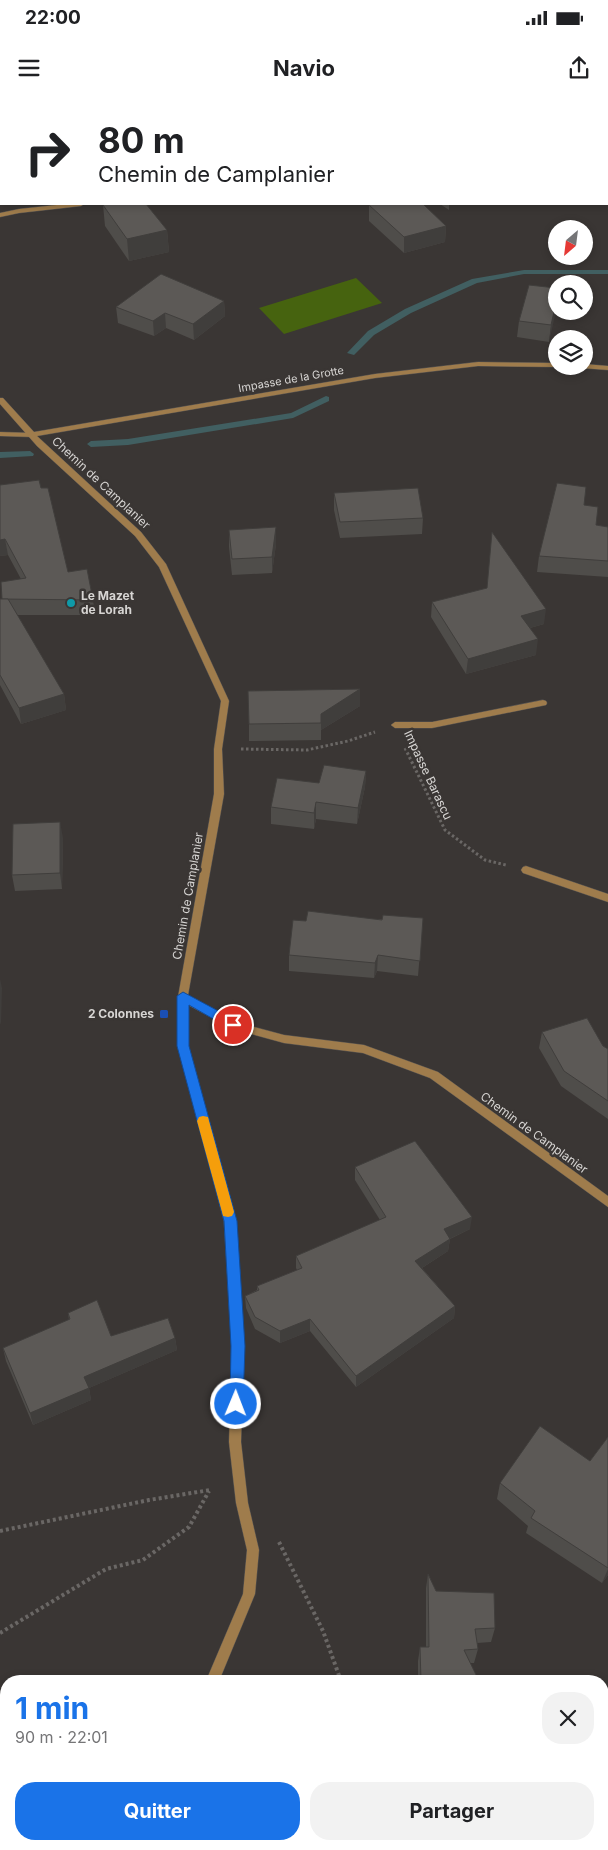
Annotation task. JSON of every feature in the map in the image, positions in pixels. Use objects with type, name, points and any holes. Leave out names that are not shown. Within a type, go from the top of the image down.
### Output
[{"type":"street","points":[[0,215],[72,205]]},
{"type":"street","name":"Impasse de la Grotte","points":[[0,434],[32,435],[375,376],[478,364],[548,365]]},
{"type":"street","points":[[593,367],[608,368]]},
{"type":"street","name":"Chemin de Camplanier","points":[[0,400],[32,435],[138,534],[162,566],[225,702],[218,749],[219,794],[183,996],[233,1025],[284,1039],[364,1049],[434,1075],[608,1202]]},
{"type":"street","points":[[396,725],[432,725],[542,703]]},
{"type":"street","points":[[526,870],[608,898]]},
{"type":"street","points":[[183,996],[183,1046],[230,1221],[238,1346],[235,1442],[240,1486],[253,1550],[249,1594],[215,1675]]},
{"type":"path","name":"Impasse Barascu","points":[[218,749],[307,750],[348,741],[396,725],[422,785],[445,830],[485,860],[526,870]]},
{"type":"path","points":[[0,1531],[131,1504],[240,1486]]},
{"type":"path","points":[[0,1633],[106,1569],[143,1560],[188,1527],[209,1491]]},
{"type":"path","points":[[275,1535],[323,1631],[339,1675]]},
{"type":"green space","points":[[356,278],[382,303],[284,334],[259,308]]},
{"type":"building","points":[[103,205],[147,205],[167,230],[127,239]]},
{"type":"building","points":[[369,205],[424,205],[446,226],[404,237]]},
{"type":"building","points":[[161,274],[224,301],[193,324],[165,313],[153,321],[116,307]]},
{"type":"building","points":[[529,285],[548,287],[548,320],[552,320],[551,325],[519,321]]},
{"type":"building","points":[[39,480],[41,488],[48,488],[68,572],[87,569],[93,600],[2,599],[1,582],[26,578],[5,539],[0,540],[0,485]]},
{"type":"building","points":[[557,483],[586,487],[584,505],[598,507],[596,525],[608,527],[608,561],[539,556]]},
{"type":"building","points":[[418,488],[423,518],[340,522],[334,493]]},
{"type":"building","points":[[276,527],[272,557],[232,559],[229,530]]},
{"type":"building","points":[[492,532],[546,609],[521,616],[538,639],[468,659],[432,602],[487,588]]},
{"type":"building","points":[[0,599],[8,599],[64,694],[19,708],[0,675]]},
{"type":"building","points":[[360,689],[321,714],[321,723],[249,724],[248,691]]},
{"type":"building","points":[[324,765],[366,771],[358,808],[316,802],[314,813],[271,807],[277,778],[319,783]]},
{"type":"building","points":[[60,822],[60,873],[12,875],[13,824]]},
{"type":"building","points":[[308,911],[382,920],[383,915],[423,918],[420,961],[378,955],[375,963],[289,955],[293,920],[306,921]]},
{"type":"building","points":[[587,1018],[603,1046],[608,1049],[608,1101],[564,1071],[542,1032]]},
{"type":"building","points":[[415,1141],[472,1217],[444,1229],[450,1239],[415,1261],[455,1306],[356,1376],[310,1319],[280,1331],[255,1317],[245,1296],[259,1290],[257,1286],[302,1268],[296,1256],[386,1217],[355,1167]]},
{"type":"building","points":[[97,1300],[111,1336],[168,1318],[175,1338],[84,1377],[89,1388],[30,1413],[3,1348],[70,1319],[68,1313]]},
{"type":"building","points":[[540,1426],[590,1461],[608,1437],[608,1568],[531,1518],[535,1511],[500,1483]]},
{"type":"building","points":[[428,1574],[436,1591],[494,1593],[495,1628],[475,1629],[478,1649],[464,1650],[476,1675],[421,1675],[420,1647],[429,1647]]},
{"type":"waterway","points":[[351,353],[371,333],[408,311],[475,281],[524,272],[608,272]]},
{"type":"waterway","points":[[91,444],[128,442],[293,415],[326,399]]},
{"type":"waterway","points":[[0,455],[30,454]]},
{"type":"slow traffic","points":[[203,1121],[228,1212]]},
{"type":"place","name":"Le Mazet de Lorah","points":[[71,603]]},
{"type":"place","name":"2 Colonnes","points":[[164,1014]]},
{"type":"route","points":[[233,1025],[183,996],[183,1046],[230,1221],[238,1346],[236,1404]]}]
